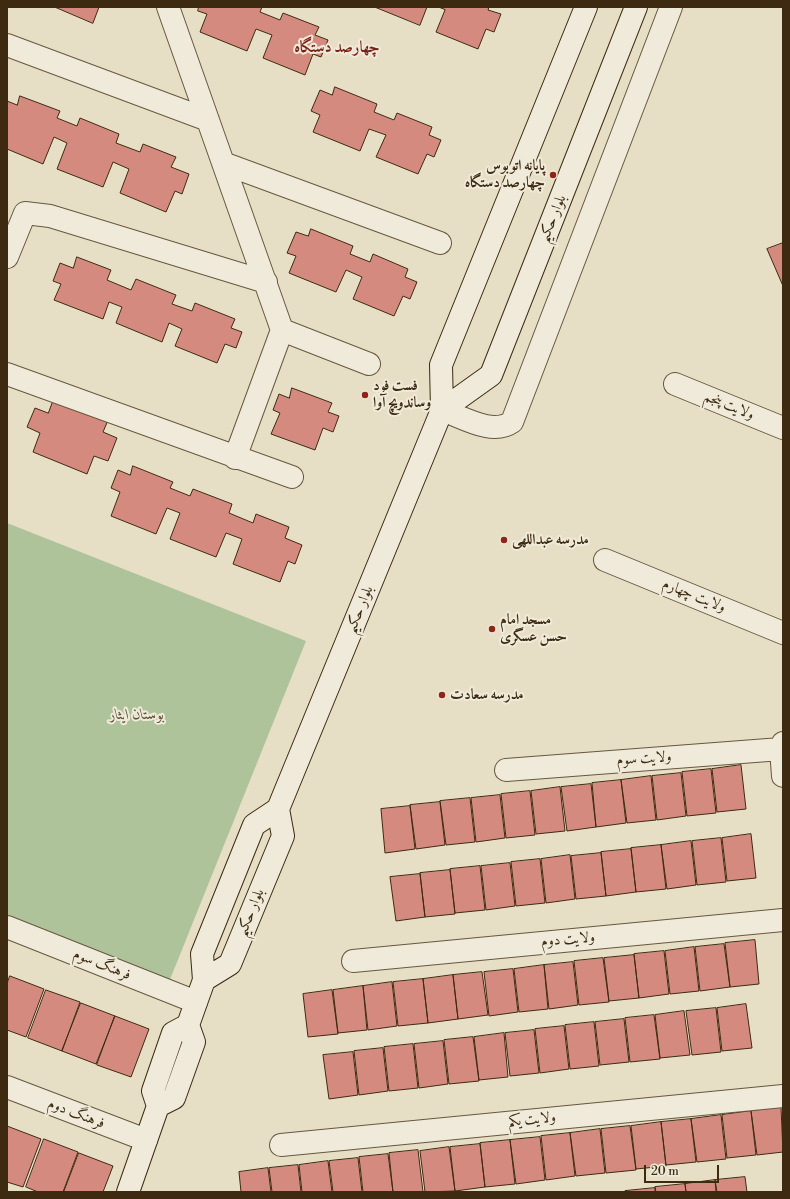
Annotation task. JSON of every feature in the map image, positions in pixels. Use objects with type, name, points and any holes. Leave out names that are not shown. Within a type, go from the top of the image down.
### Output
[{"type":"street","points":[[168,7],[282,330],[235,458]]},
{"type":"street","name":"بلوار حکیم","points":[[204,980],[230,964],[283,836],[278,809],[442,410],[441,365],[586,7]]},
{"type":"street","name":"بلوار حکیم","points":[[442,410],[491,375],[636,7]]},
{"type":"street","points":[[442,410],[486,426],[498,428],[512,422],[671,7]]},
{"type":"street","points":[[7,45],[208,120]]},
{"type":"street","points":[[224,163],[440,243]]},
{"type":"street","points":[[7,257],[14,216],[25,213],[50,216],[266,282]]},
{"type":"street","points":[[282,330],[369,364]]},
{"type":"street","points":[[7,374],[169,432],[235,458],[292,477]]},
{"type":"street","name":"ولایت پنجم","points":[[675,384],[783,428]]},
{"type":"street","name":"ولایت چهارم","points":[[605,560],[783,633]]},
{"type":"street","points":[[782,746],[783,776]]},
{"type":"street","name":"ولایت سوم","points":[[506,770],[782,746]]},
{"type":"street","name":"بلوار حکیم","points":[[128,1192],[158,1106],[174,1098],[194,1042],[188,1025],[204,980],[202,954],[254,825],[278,809]]},
{"type":"street","name":"ولایت دوم","points":[[353,961],[783,920]]},
{"type":"street","name":"فرهنگ سوم","points":[[7,927],[196,1002]]},
{"type":"street","name":"فرهنگ دوم","points":[[7,1087],[146,1140]]},
{"type":"street","name":"ولایت یکم","points":[[281,1145],[783,1096]]},
{"type":"green space","name":"بوستان ایثار","points":[[7,523],[306,641],[169,982],[7,918]]},
{"type":"building","points":[[55,7],[99,7],[93,23]]},
{"type":"building","points":[[199,7],[262,7],[260,12],[280,20],[283,13],[319,27],[315,35],[328,40],[321,57],[313,54],[305,75],[263,58],[272,35],[256,29],[247,51],[200,32],[207,14],[198,11]]},
{"type":"building","points":[[375,7],[427,7],[420,25]]},
{"type":"building","points":[[439,7],[489,7],[488,10],[501,14],[494,32],[486,29],[478,49],[436,32],[445,10]]},
{"type":"building","points":[[335,87],[377,104],[374,112],[394,120],[397,113],[432,127],[429,135],[441,140],[434,157],[427,154],[418,174],[376,157],[386,135],[369,129],[360,151],[313,132],[320,115],[311,111],[320,90],[332,95]]},
{"type":"building","points":[[20,96],[60,111],[57,118],[77,126],[80,118],[119,134],[116,143],[140,152],[143,144],[176,157],[171,167],[189,174],[182,194],[175,191],[166,212],[120,193],[129,169],[113,162],[103,187],[57,169],[67,143],[54,137],[43,164],[7,149],[7,101],[17,105]]},
{"type":"building","points":[[311,229],[353,246],[350,254],[370,262],[373,254],[408,269],[405,277],[417,282],[410,299],[403,296],[394,316],[353,299],[362,277],[346,270],[336,292],[289,273],[296,256],[287,253],[296,232],[308,236]]},
{"type":"building","points":[[783,243],[783,286],[767,249]]},
{"type":"building","points":[[77,257],[111,270],[107,280],[131,290],[136,279],[176,295],[172,304],[192,311],[195,303],[235,319],[231,328],[242,332],[236,348],[225,344],[217,363],[175,346],[182,329],[169,323],[162,342],[116,323],[122,307],[109,302],[103,319],[54,300],[61,284],[53,281],[60,263],[73,268]]},
{"type":"building","points":[[292,388],[332,403],[328,412],[339,416],[333,432],[323,428],[315,450],[271,434],[280,413],[273,410],[279,394],[289,398]]},
{"type":"building","points":[[55,396],[109,418],[103,432],[117,438],[108,461],[94,456],[87,474],[33,452],[40,433],[27,427],[35,408],[48,413]]},
{"type":"building","points":[[133,466],[173,482],[170,488],[190,496],[193,489],[232,504],[229,513],[253,523],[256,514],[289,527],[285,538],[302,545],[295,564],[288,561],[280,582],[233,564],[242,539],[226,533],[216,557],[170,539],[180,513],[167,508],[156,534],[111,516],[120,492],[111,488],[118,470],[130,475]]},
{"type":"building","points":[[741,765],[746,809],[717,812],[712,769]]},
{"type":"building","points":[[711,769],[716,813],[687,816],[682,772]]},
{"type":"building","points":[[681,773],[686,816],[657,820],[652,776]]},
{"type":"building","points":[[651,776],[656,820],[627,823],[621,780]]},
{"type":"building","points":[[621,780],[626,823],[596,827],[592,783]]},
{"type":"building","points":[[591,784],[596,827],[567,831],[561,787]]},
{"type":"building","points":[[560,787],[565,831],[536,834],[531,791]]},
{"type":"building","points":[[530,791],[535,835],[506,838],[501,794]]},
{"type":"building","points":[[500,795],[505,838],[476,842],[471,798]]},
{"type":"building","points":[[470,798],[475,842],[446,845],[440,801]]},
{"type":"building","points":[[440,802],[445,845],[416,849],[410,805]]},
{"type":"building","points":[[410,806],[415,849],[385,853],[381,809]]},
{"type":"building","points":[[751,834],[756,878],[727,881],[722,838]]},
{"type":"building","points":[[721,838],[726,882],[697,885],[692,841]]},
{"type":"building","points":[[691,841],[696,885],[667,889],[661,845]]},
{"type":"building","points":[[661,845],[666,889],[636,892],[631,848]]},
{"type":"building","points":[[631,849],[636,892],[606,896],[601,852]]},
{"type":"building","points":[[601,853],[606,896],[576,899],[571,856]]},
{"type":"building","points":[[570,855],[575,899],[546,903],[541,859]]},
{"type":"building","points":[[540,859],[545,903],[516,906],[511,862]]},
{"type":"building","points":[[510,863],[515,906],[486,910],[481,866]]},
{"type":"building","points":[[480,866],[485,910],[455,913],[450,869]]},
{"type":"building","points":[[450,870],[455,914],[425,917],[420,873]]},
{"type":"building","points":[[420,874],[425,917],[396,921],[390,877]]},
{"type":"building","points":[[755,940],[759,984],[730,987],[725,943]]},
{"type":"building","points":[[724,944],[730,987],[700,991],[695,947]]},
{"type":"building","points":[[694,947],[699,991],[670,994],[665,951]]},
{"type":"building","points":[[664,951],[669,994],[639,998],[634,954]]},
{"type":"building","points":[[634,955],[639,998],[609,1001],[604,958]]},
{"type":"building","points":[[603,958],[609,1002],[579,1005],[574,961]]},
{"type":"building","points":[[573,962],[578,1005],[549,1009],[544,965]]},
{"type":"building","points":[[544,965],[548,1009],[519,1012],[514,969]]},
{"type":"building","points":[[513,969],[518,1012],[489,1016],[484,972]]},
{"type":"building","points":[[482,972],[488,1015],[458,1019],[453,975]]},
{"type":"building","points":[[453,975],[458,1019],[428,1023],[423,979]]},
{"type":"building","points":[[10,976],[44,989],[26,1037],[7,1030],[7,984]]},
{"type":"building","points":[[423,979],[428,1023],[398,1026],[393,982]]},
{"type":"building","points":[[392,982],[397,1026],[368,1030],[363,986]]},
{"type":"building","points":[[363,986],[367,1030],[338,1033],[333,990]]},
{"type":"building","points":[[46,990],[80,1002],[62,1051],[28,1038]]},
{"type":"building","points":[[332,990],[338,1034],[308,1037],[303,994]]},
{"type":"building","points":[[81,1003],[115,1016],[96,1064],[62,1051]]},
{"type":"building","points":[[746,1004],[752,1048],[722,1051],[717,1008]]},
{"type":"building","points":[[716,1008],[721,1052],[692,1055],[686,1011]]},
{"type":"building","points":[[684,1011],[690,1055],[660,1058],[655,1015]]},
{"type":"building","points":[[654,1015],[660,1059],[630,1062],[625,1018]]},
{"type":"building","points":[[115,1016],[149,1029],[131,1077],[97,1065]]},
{"type":"building","points":[[624,1019],[629,1062],[600,1065],[595,1022]]},
{"type":"building","points":[[594,1022],[599,1066],[570,1069],[565,1025]]},
{"type":"building","points":[[564,1026],[569,1069],[540,1073],[535,1029]]},
{"type":"building","points":[[534,1030],[539,1073],[510,1076],[505,1033]]},
{"type":"building","points":[[504,1033],[508,1077],[479,1080],[474,1037]]},
{"type":"building","points":[[473,1037],[479,1081],[449,1084],[444,1040]]},
{"type":"building","points":[[443,1041],[448,1084],[419,1088],[414,1044]]},
{"type":"building","points":[[413,1044],[418,1088],[389,1091],[384,1047]]},
{"type":"building","points":[[383,1048],[388,1091],[359,1095],[354,1051]]},
{"type":"building","points":[[353,1052],[358,1095],[329,1099],[323,1055]]},
{"type":"building","points":[[781,1107],[783,1152],[757,1155],[751,1111]]},
{"type":"building","points":[[751,1111],[756,1155],[727,1158],[722,1115]]},
{"type":"building","points":[[721,1115],[726,1159],[697,1162],[691,1119]]},
{"type":"building","points":[[691,1119],[696,1162],[666,1165],[661,1122]]},
{"type":"building","points":[[661,1122],[666,1166],[636,1169],[631,1126]]},
{"type":"building","points":[[7,1126],[41,1139],[23,1187],[7,1182]]},
{"type":"building","points":[[630,1126],[636,1170],[606,1173],[601,1129]]},
{"type":"building","points":[[600,1129],[605,1173],[576,1176],[570,1133]]},
{"type":"building","points":[[570,1133],[575,1176],[546,1180],[541,1136]]},
{"type":"building","points":[[540,1137],[545,1180],[516,1184],[510,1140]]},
{"type":"building","points":[[44,1139],[78,1152],[63,1192],[38,1192],[26,1187]]},
{"type":"building","points":[[510,1140],[515,1184],[485,1187],[480,1143]]},
{"type":"building","points":[[480,1144],[485,1187],[455,1191],[450,1147]]},
{"type":"building","points":[[449,1147],[455,1191],[425,1192],[420,1151]]},
{"type":"building","points":[[418,1150],[423,1192],[393,1192],[389,1153]]},
{"type":"building","points":[[79,1153],[113,1166],[103,1192],[64,1192]]},
{"type":"building","points":[[388,1154],[393,1192],[363,1192],[359,1157]]},
{"type":"building","points":[[358,1158],[362,1192],[333,1192],[329,1161]]},
{"type":"building","points":[[328,1161],[332,1192],[302,1192],[299,1165]]},
{"type":"building","points":[[298,1165],[301,1192],[272,1192],[269,1168]]},
{"type":"building","points":[[268,1168],[271,1192],[241,1192],[239,1172]]},
{"type":"building","points":[[745,1177],[747,1192],[717,1192],[715,1180]]},
{"type":"building","points":[[715,1180],[716,1192],[686,1192],[685,1184]]},
{"type":"building","points":[[685,1184],[686,1192],[656,1192],[655,1187]]},
{"type":"building","points":[[655,1188],[655,1192],[625,1192],[625,1191]]},
{"type":"place","name":"پایانه اتوبوس چهارصد دستگاه","points":[[553,175]]},
{"type":"place","name":"فست فود وساندویچ آوا","points":[[365,395]]},
{"type":"place","name":"مدرسه عبداللهی","points":[[504,540]]},
{"type":"place","name":"مسجد امام حسن عسگری","points":[[492,629]]},
{"type":"place","name":"مدرسه سعادت","points":[[442,695]]},
{"type":"district","name":"چهارصد دستگاه","points":[[337,48]]}]
